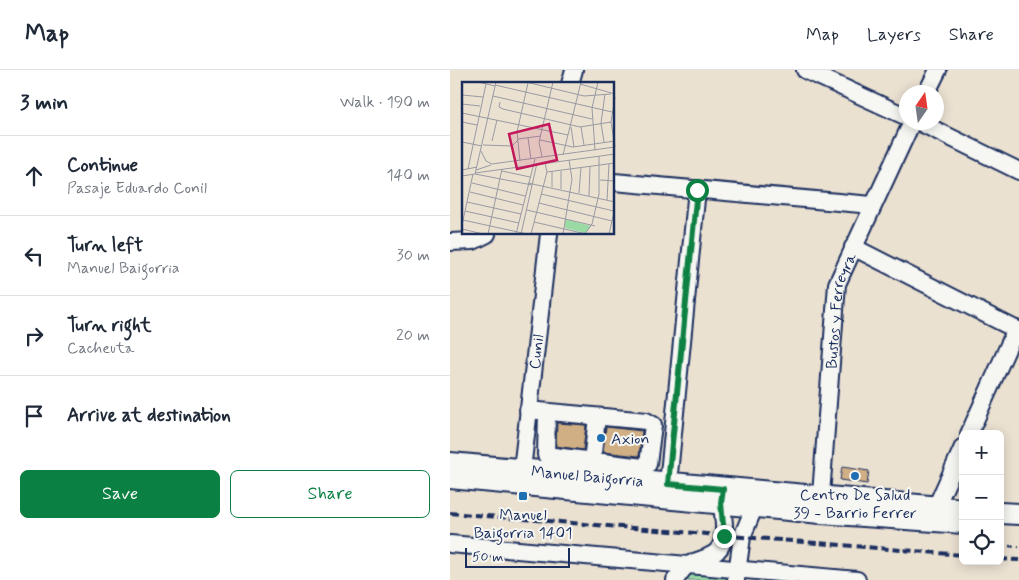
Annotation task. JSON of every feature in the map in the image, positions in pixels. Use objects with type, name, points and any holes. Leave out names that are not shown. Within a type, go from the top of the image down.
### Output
[{"type":"main road","name":"Manuel Baigorria","points":[[450,463],[668,484],[722,496]]},
{"type":"main road","name":"Manuel Baigorria","points":[[450,478],[564,473]]},
{"type":"main road","name":"Manuel Baigorria","points":[[614,478],[722,496],[932,514],[959,522]]},
{"type":"main road","name":"Manuel Baigorria","points":[[932,514],[959,511]]},
{"type":"main road","points":[[1004,513],[1019,514]]},
{"type":"main road","points":[[1004,526],[1019,527]]},
{"type":"street","points":[[805,70],[899,114]]},
{"type":"street","points":[[930,85],[938,70]]},
{"type":"street","name":"Bustos y Ferreyra","points":[[820,505],[835,298],[840,275],[908,130]]},
{"type":"street","points":[[935,130],[1019,171]]},
{"type":"street","points":[[615,182],[872,205]]},
{"type":"street","points":[[668,484],[697,190]]},
{"type":"street","points":[[450,242],[473,242],[484,235]]},
{"type":"street","name":"Cunil","points":[[522,470],[549,235]]},
{"type":"street","points":[[853,248],[1018,330],[971,430]]},
{"type":"street","points":[[528,410],[646,421],[653,425],[646,466],[614,478],[564,473],[546,455],[547,412]]},
{"type":"street","points":[[590,476],[597,416]]},
{"type":"street","points":[[932,514],[959,456]]},
{"type":"street","points":[[675,580],[687,566],[707,559],[720,550],[724,533],[722,496]]},
{"type":"street","points":[[736,575],[742,537],[757,499]]},
{"type":"street","points":[[450,544],[687,566],[736,575],[855,580]]},
{"type":"path","points":[[1004,545],[1019,547]]},
{"type":"green space","points":[[687,566],[737,570],[736,580],[675,580]]},
{"type":"building","points":[[557,423],[586,425],[583,450],[556,446]]},
{"type":"building","points":[[606,427],[642,431],[639,456],[603,452]]},
{"type":"building","name":"Centro De Salud 39 - Barrio Ferrer","points":[[842,467],[869,471],[867,484],[840,480]]},
{"type":"railway","points":[[450,513],[959,555]]},
{"type":"railway","points":[[1004,559],[1019,560]]},
{"type":"place","name":"Axion","points":[[601,438]]},
{"type":"place","name":"Centro De Salud 39 - Barrio Ferrer","points":[[855,476]]},
{"type":"place","name":"Manuel Baigorria 1401","points":[[523,496]]},
{"type":"route","points":[[697,190],[668,484],[723,489],[721,503],[724,516],[724,536]]}]
